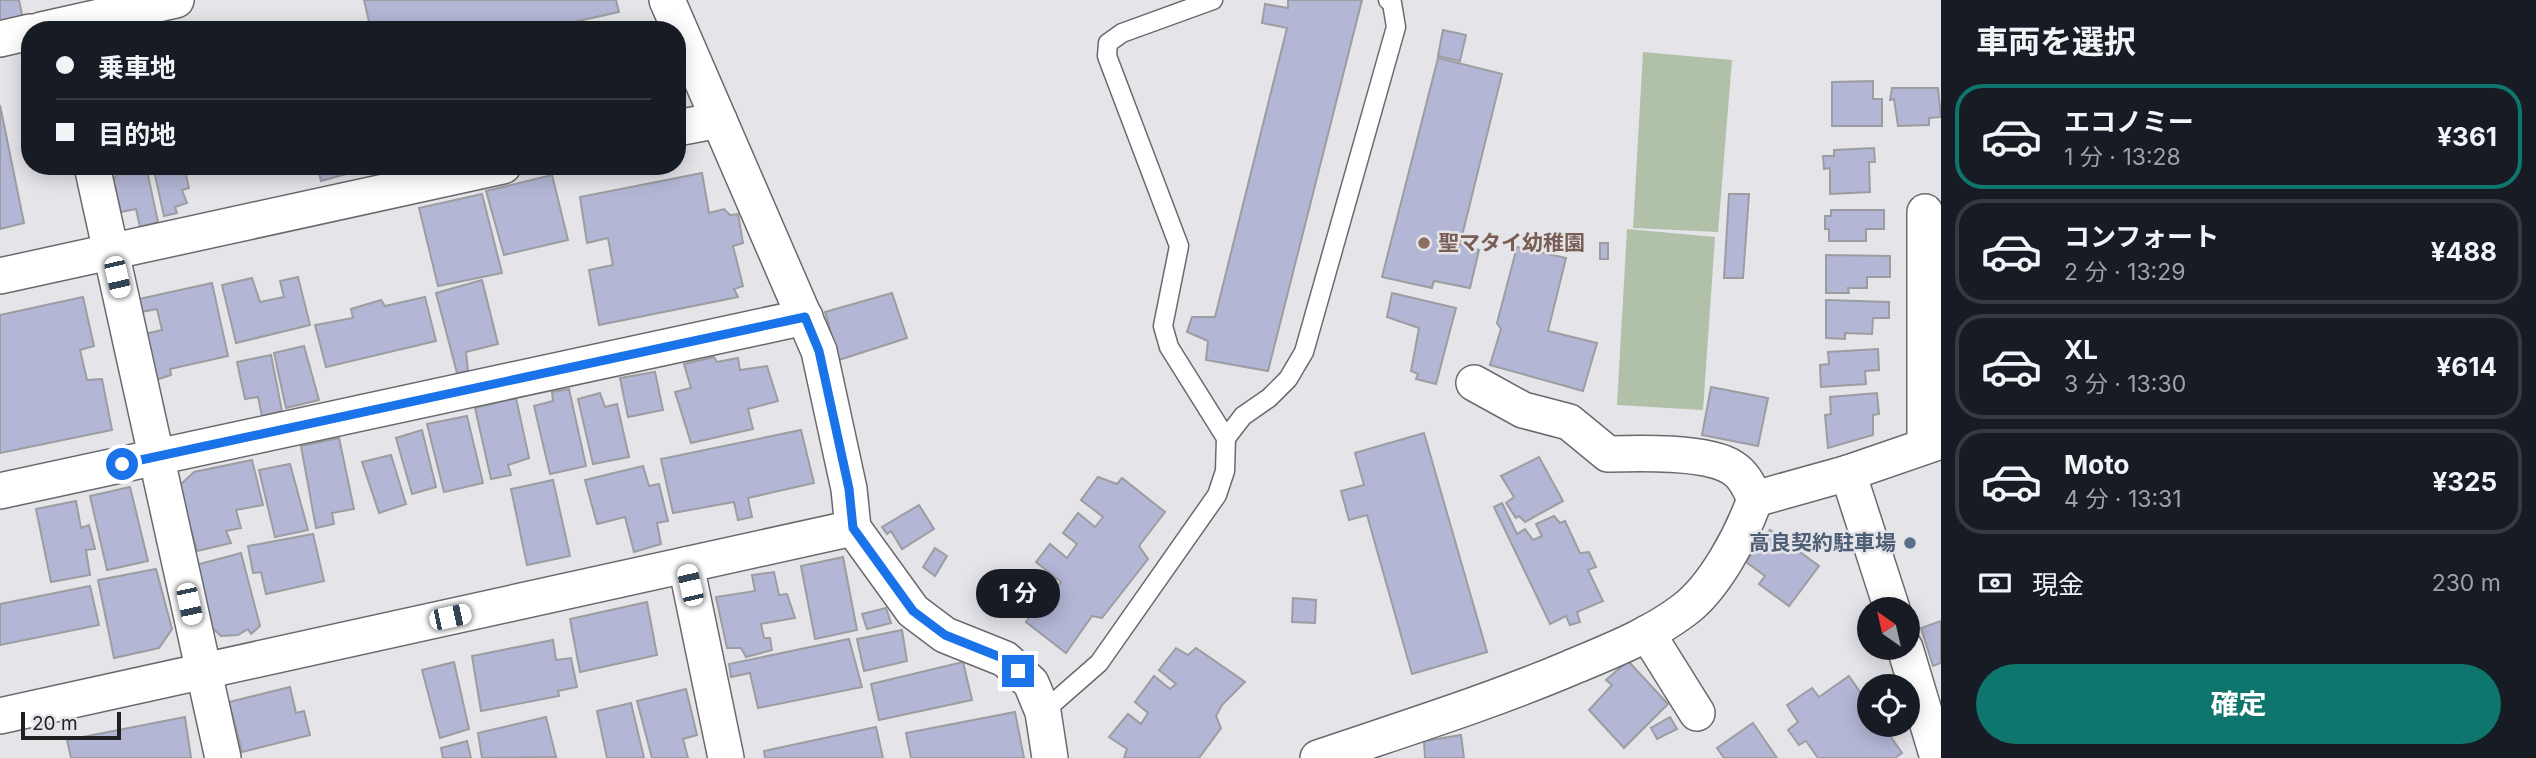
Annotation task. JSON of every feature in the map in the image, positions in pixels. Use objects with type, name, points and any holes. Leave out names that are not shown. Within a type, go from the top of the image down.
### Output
[{"type":"street","points":[[61,21],[176,0]]},
{"type":"street","points":[[667,0],[676,21]]},
{"type":"street","points":[[0,39],[21,32]]},
{"type":"street","points":[[686,44],[819,351],[849,489],[853,528],[913,611],[945,635],[1005,659],[1031,683],[1044,712],[1050,758]]},
{"type":"street","points":[[686,126],[719,120]]},
{"type":"street","points":[[94,175],[223,758]]},
{"type":"street","points":[[0,276],[461,175]]},
{"type":"street","points":[[1755,499],[1849,473],[1933,443],[1925,212]]},
{"type":"street","points":[[0,491],[805,317]]},
{"type":"street","points":[[1318,758],[1483,703],[1647,633],[1686,609],[1714,578],[1748,519],[1755,499],[1745,478],[1732,466],[1660,452],[1608,454],[1569,422],[1523,410],[1474,383]]},
{"type":"street","points":[[1849,473],[1888,597]]},
{"type":"street","points":[[0,716],[853,528]]},
{"type":"street","points":[[686,565],[726,758]]},
{"type":"street","points":[[1647,633],[1697,713]]},
{"type":"street","points":[[1910,660],[1933,710],[1938,758]]},
{"type":"lane","points":[[1044,712],[1099,663],[1217,495],[1225,471],[1226,438],[1169,347],[1163,326],[1179,246],[1107,56],[1108,43],[1122,33],[1213,0]]},
{"type":"lane","points":[[1226,438],[1243,416],[1269,398],[1288,379],[1304,352],[1396,27],[1392,3],[1388,0]]},
{"type":"green space","points":[[1643,52],[1732,60],[1718,232],[1633,228]]},
{"type":"green space","points":[[1627,229],[1715,237],[1703,410],[1617,405]]},
{"type":"building","points":[[0,0],[19,0],[23,19],[0,25]]},
{"type":"building","points":[[364,0],[616,0],[619,12],[578,21],[369,21]]},
{"type":"building","points":[[1288,0],[1362,0],[1268,371],[1206,360],[1208,341],[1187,332],[1192,317],[1215,317],[1287,28],[1262,23],[1265,4],[1288,8]]},
{"type":"building","points":[[1443,30],[1466,35],[1460,61],[1438,56]]},
{"type":"building","points":[[1438,58],[1502,74],[1460,244],[1479,250],[1470,288],[1434,281],[1432,288],[1382,277]]},
{"type":"building","points":[[1873,81],[1873,99],[1882,99],[1882,126],[1832,126],[1832,82]]},
{"type":"building","points":[[1892,88],[1938,88],[1941,117],[1929,118],[1929,125],[1898,126],[1894,99],[1890,100]]},
{"type":"building","points":[[0,105],[24,223],[0,229]]},
{"type":"building","points":[[1874,148],[1875,162],[1869,162],[1870,192],[1830,194],[1830,168],[1824,169],[1823,156],[1834,156],[1834,150]]},
{"type":"building","points":[[702,173],[709,213],[724,209],[730,215],[738,214],[743,243],[733,246],[743,286],[734,289],[738,297],[599,325],[589,270],[613,265],[608,238],[587,243],[580,197]]},
{"type":"building","points":[[117,175],[148,175],[158,222],[140,227],[136,209],[121,212],[113,180]]},
{"type":"building","points":[[155,175],[186,175],[189,188],[182,190],[187,203],[175,207],[177,213],[164,216]]},
{"type":"building","points":[[319,175],[342,175],[321,181]]},
{"type":"building","points":[[552,175],[568,240],[504,255],[486,191]]},
{"type":"building","points":[[482,194],[502,273],[438,286],[419,208]]},
{"type":"building","points":[[1729,194],[1749,194],[1743,278],[1724,278]]},
{"type":"building","points":[[1831,210],[1884,210],[1884,229],[1866,229],[1866,241],[1829,241],[1825,216],[1831,216]]},
{"type":"building","points":[[1600,243],[1608,243],[1608,259],[1600,259]]},
{"type":"building","points":[[1517,247],[1566,258],[1548,331],[1597,343],[1583,391],[1490,365],[1501,329],[1497,323]]},
{"type":"building","points":[[1826,255],[1890,256],[1890,277],[1867,277],[1867,288],[1848,288],[1849,293],[1826,293]]},
{"type":"building","points":[[298,277],[310,325],[236,343],[222,285],[252,278],[260,302],[284,297],[280,281]]},
{"type":"building","points":[[482,280],[498,344],[466,352],[468,371],[457,373],[436,293]]},
{"type":"building","points":[[212,283],[228,356],[170,369],[171,375],[156,380],[145,334],[162,330],[157,309],[141,312],[139,299]]},
{"type":"building","points":[[892,293],[907,338],[839,360],[825,312]]},
{"type":"building","points":[[1392,293],[1456,308],[1436,384],[1416,379],[1418,374],[1411,371],[1419,328],[1387,317]]},
{"type":"building","points":[[83,297],[94,346],[80,350],[87,380],[102,379],[112,430],[0,453],[0,315]]},
{"type":"building","points":[[425,297],[436,341],[326,367],[315,325],[353,318],[351,309],[381,300],[385,306]]},
{"type":"building","points":[[1826,300],[1889,302],[1889,318],[1873,318],[1872,334],[1845,333],[1845,339],[1826,338]]},
{"type":"building","points":[[304,346],[319,400],[286,408],[274,353]]},
{"type":"building","points":[[1878,349],[1879,370],[1865,371],[1866,384],[1821,387],[1820,365],[1829,364],[1828,352]]},
{"type":"building","points":[[271,355],[282,411],[262,416],[258,397],[245,399],[237,362]]},
{"type":"building","points":[[714,357],[717,362],[738,358],[740,370],[767,366],[778,401],[748,409],[753,429],[691,443],[675,392],[691,388],[684,364]]},
{"type":"building","points":[[655,372],[663,410],[628,417],[620,378]]},
{"type":"building","points":[[1711,387],[1768,398],[1758,446],[1702,435]]},
{"type":"building","points":[[569,389],[586,466],[550,474],[534,406],[553,401],[552,392]]},
{"type":"building","points":[[600,393],[605,407],[617,404],[629,457],[593,464],[578,399]]},
{"type":"building","points":[[1877,393],[1879,414],[1873,415],[1873,435],[1828,448],[1825,415],[1831,414],[1830,397]]},
{"type":"building","points":[[516,398],[529,458],[508,465],[511,475],[491,479],[475,408]]},
{"type":"building","points":[[467,416],[483,483],[444,492],[427,424]]},
{"type":"building","points":[[422,430],[436,487],[412,494],[396,438]]},
{"type":"building","points":[[801,430],[814,483],[748,498],[752,517],[738,520],[734,502],[673,513],[661,459]]},
{"type":"building","points":[[1424,433],[1487,652],[1412,674],[1367,515],[1349,520],[1341,491],[1364,485],[1355,453]]},
{"type":"building","points":[[339,438],[354,509],[332,513],[334,524],[316,528],[301,446]]},
{"type":"building","points":[[391,455],[406,504],[379,513],[362,462]]},
{"type":"building","points":[[1539,457],[1563,501],[1525,522],[1519,516],[1516,518],[1506,503],[1514,497],[1501,476]]},
{"type":"building","points":[[252,460],[263,505],[236,510],[241,528],[226,531],[231,543],[197,551],[179,486],[194,472]]},
{"type":"building","points":[[290,464],[308,530],[275,537],[259,470]]},
{"type":"building","points":[[643,466],[649,486],[659,484],[668,521],[657,523],[661,544],[634,552],[625,517],[597,524],[585,480]]},
{"type":"building","points":[[1098,477],[1117,484],[1122,478],[1165,512],[1139,546],[1148,559],[1102,618],[1092,616],[1066,653],[1026,622],[1030,616],[1011,600],[1026,579],[1049,597],[1061,582],[1036,562],[1050,544],[1067,558],[1077,544],[1063,533],[1078,513],[1095,527],[1103,517],[1081,500]]},
{"type":"building","points":[[553,480],[570,556],[527,565],[511,489]]},
{"type":"building","points":[[130,487],[148,561],[107,570],[90,496]]},
{"type":"building","points":[[76,501],[81,528],[89,525],[95,549],[86,550],[90,575],[51,582],[36,509]]},
{"type":"building","points":[[1502,503],[1517,534],[1525,529],[1533,540],[1542,536],[1536,524],[1554,516],[1560,523],[1565,521],[1580,553],[1589,552],[1596,567],[1588,570],[1603,601],[1577,612],[1580,622],[1570,625],[1566,616],[1550,624],[1494,507]]},
{"type":"building","points":[[919,505],[934,529],[902,549],[891,531],[887,534],[882,527]]},
{"type":"building","points":[[1770,530],[1819,566],[1789,606],[1759,584],[1765,576],[1746,562]]},
{"type":"building","points":[[313,534],[324,581],[266,594],[261,572],[253,573],[248,546]]},
{"type":"building","points":[[935,548],[947,556],[935,576],[923,567]]},
{"type":"building","points":[[241,553],[260,626],[251,634],[248,629],[238,635],[221,636],[209,625],[196,565]]},
{"type":"building","points":[[843,557],[857,630],[815,639],[801,566]]},
{"type":"building","points":[[156,569],[172,629],[159,648],[114,658],[98,580]]},
{"type":"building","points":[[774,572],[779,595],[787,594],[795,618],[761,624],[764,638],[770,638],[772,650],[746,657],[741,648],[727,648],[716,597],[755,591],[752,575]]},
{"type":"building","points":[[90,586],[99,625],[0,645],[0,604]]},
{"type":"building","points":[[1293,598],[1316,600],[1315,623],[1292,622]]},
{"type":"building","points":[[647,602],[657,655],[580,672],[570,619]]},
{"type":"building","points":[[886,608],[891,623],[867,629],[862,614]]},
{"type":"building","points":[[1941,621],[1941,663],[1933,666],[1921,628]]},
{"type":"building","points":[[902,630],[907,661],[864,671],[857,639]]},
{"type":"building","points":[[849,639],[862,687],[758,708],[750,673],[731,677],[729,664]]},
{"type":"building","points":[[553,640],[556,660],[571,658],[577,687],[558,691],[559,696],[481,711],[472,656]]},
{"type":"building","points":[[1176,648],[1188,655],[1196,648],[1245,682],[1222,705],[1216,716],[1221,728],[1199,758],[1124,758],[1127,749],[1109,737],[1128,714],[1141,724],[1148,713],[1135,702],[1154,676],[1170,689],[1176,684],[1159,670]]},
{"type":"building","points":[[1628,661],[1668,704],[1624,748],[1589,710],[1612,685],[1606,680]]},
{"type":"building","points":[[454,662],[469,729],[440,738],[422,670]]},
{"type":"building","points":[[963,662],[972,700],[879,720],[871,684]]},
{"type":"building","points":[[1849,676],[1857,688],[1857,737],[1891,737],[1902,753],[1895,758],[1818,758],[1806,741],[1799,745],[1788,730],[1798,722],[1787,705],[1812,688],[1819,697]]},
{"type":"building","points":[[290,687],[296,713],[304,711],[310,735],[242,752],[229,702]]},
{"type":"building","points":[[686,689],[697,735],[683,739],[688,758],[652,758],[637,701]]},
{"type":"building","points":[[631,703],[644,758],[607,758],[597,711]]},
{"type":"building","points":[[1015,712],[1024,758],[911,758],[906,733]]},
{"type":"building","points":[[185,717],[191,758],[71,758],[67,740]]},
{"type":"building","points":[[546,717],[556,757],[482,758],[478,733]]},
{"type":"building","points":[[1670,717],[1677,729],[1657,739],[1651,728]]},
{"type":"building","points":[[1753,723],[1777,758],[1724,758],[1717,748]]},
{"type":"building","points":[[876,727],[883,758],[765,758],[764,751]]},
{"type":"building","points":[[1461,735],[1464,758],[1425,758],[1424,741]]},
{"type":"building","points":[[467,741],[471,758],[443,758],[441,748]]},
{"type":"place","name":"聖マタイ幼稚園","points":[[1424,243]]},
{"type":"place","name":"高良契約駐車場","points":[[1910,543]]},
{"type":"route","points":[[122,464],[805,317],[819,351],[849,489],[853,528],[913,611],[945,635],[1005,659],[1018,671]]}]
